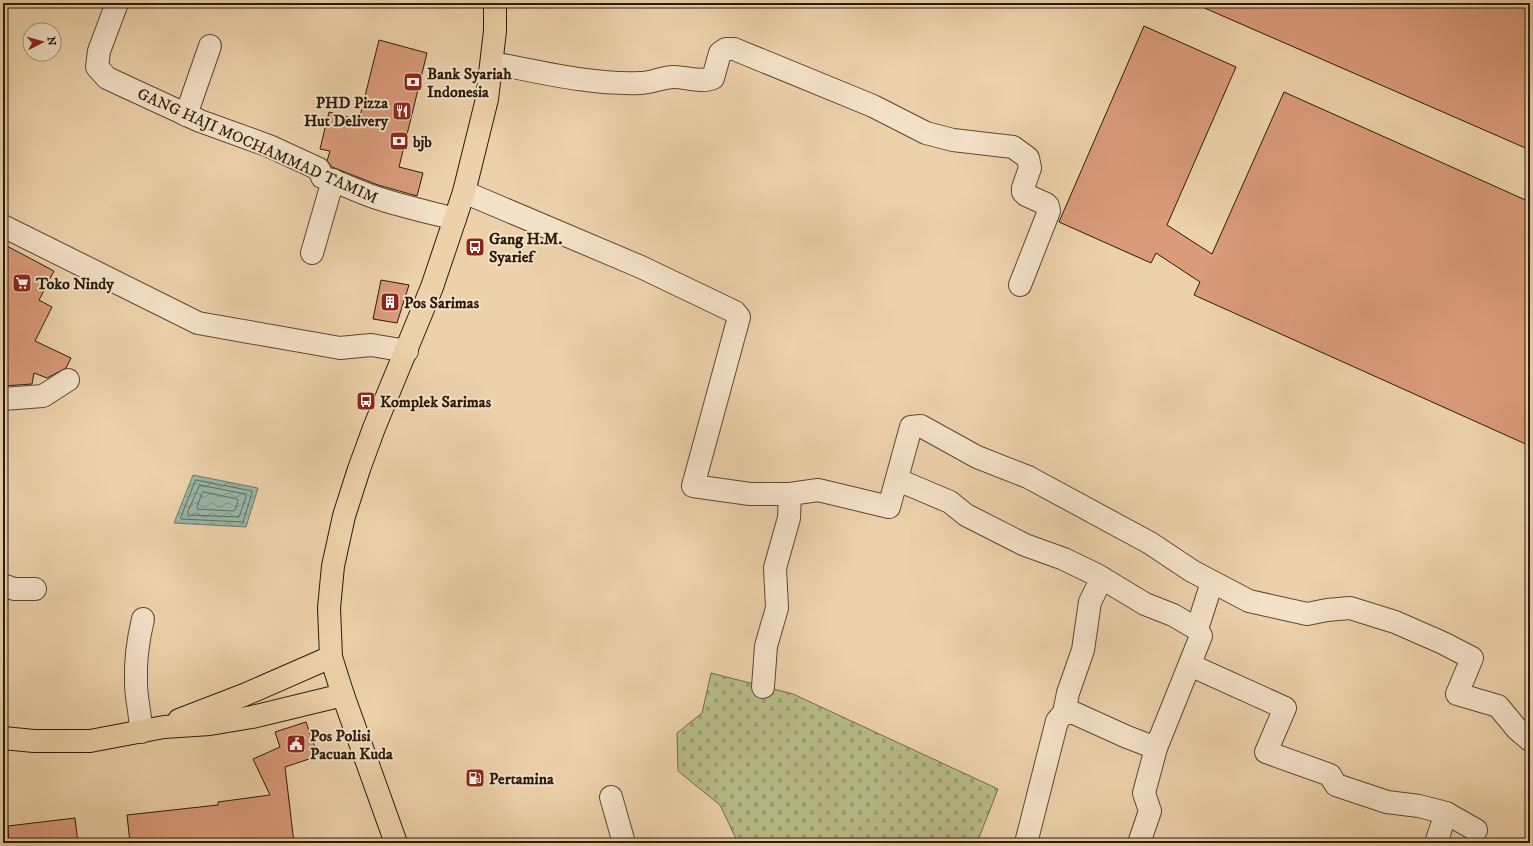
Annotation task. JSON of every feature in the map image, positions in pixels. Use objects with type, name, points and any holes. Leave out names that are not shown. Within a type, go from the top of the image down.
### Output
[{"type":"main road","points":[[396,843],[343,695],[332,657],[330,601],[333,566],[344,516],[374,428],[432,287],[464,192],[487,99],[495,31],[495,3]]},
{"type":"main road","points":[[164,727],[244,695],[332,657]]},
{"type":"main road","points":[[3,738],[34,741],[90,741],[164,727],[210,724],[252,717],[343,695]]},
{"type":"street","name":"GANG HAJI MOCHAMMAD TAMIM","points":[[115,8],[99,51],[97,67],[107,78],[200,121],[269,146],[319,169],[322,177],[333,180],[352,190],[455,219]]},
{"type":"street","points":[[186,115],[210,46]]},
{"type":"street","points":[[492,63],[593,81],[642,83],[661,78],[674,77],[707,80],[713,78],[720,52],[726,48],[734,49],[873,106],[926,133],[952,140],[1013,147],[1028,158],[1030,168],[1023,192],[1026,195],[1046,204],[1049,210],[1020,285]]},
{"type":"street","points":[[312,253],[333,180]]},
{"type":"street","points":[[464,192],[641,266],[735,312],[739,317],[693,486],[750,494],[790,494],[818,490],[889,507],[898,480],[911,427],[921,426],[977,457],[1028,477],[1150,543],[1192,571],[1249,601],[1307,614],[1350,608],[1395,622],[1443,643],[1472,658],[1457,694],[1498,706],[1517,729],[1530,740]]},
{"type":"street","points":[[3,226],[198,322],[340,348],[371,345],[407,350]]},
{"type":"street","points":[[150,298],[343,334],[371,345]]},
{"type":"street","points":[[3,399],[43,396],[68,380]]},
{"type":"street","points":[[898,480],[950,502],[966,515],[1025,545],[1064,559],[1102,578],[1145,604],[1172,615],[1197,629],[1201,636],[1156,748],[1144,793],[1150,811],[1138,843]]},
{"type":"street","points":[[762,686],[766,646],[777,608],[775,568],[789,518],[790,494]]},
{"type":"street","points":[[1026,843],[1057,721],[1064,713],[1068,693],[1083,650],[1090,602],[1102,578]]},
{"type":"street","points":[[1197,629],[1212,582]]},
{"type":"street","points":[[3,585],[14,588],[35,589]]},
{"type":"street","points":[[140,732],[141,720],[136,684],[136,652],[143,619]]},
{"type":"street","points":[[1190,665],[1285,708],[1266,752],[1330,775],[1336,786],[1387,802],[1419,806],[1446,813],[1476,830]]},
{"type":"street","points":[[1064,713],[1074,712],[1127,737],[1156,748]]},
{"type":"street","points":[[611,796],[624,843]]},
{"type":"street","points":[[1436,843],[1446,813]]},
{"type":"green space","points":[[711,673],[793,694],[998,789],[977,843],[738,843],[720,805],[678,771],[677,733],[702,713]]},
{"type":"water","points":[[193,475],[258,488],[246,527],[174,523]]},
{"type":"building","points":[[1193,3],[1530,3],[1530,150]]},
{"type":"building","points":[[1144,26],[1236,67],[1167,225],[1212,254],[1284,92],[1530,202],[1530,446],[1194,295],[1200,282],[1156,253],[1151,263],[1059,222]]},
{"type":"building","points":[[379,40],[427,53],[399,167],[423,173],[417,196],[378,185],[332,167],[327,161],[330,151],[320,149],[329,112],[359,120]]},
{"type":"building","points":[[3,244],[54,271],[39,300],[52,307],[35,341],[71,358],[66,368],[47,378],[34,373],[32,384],[3,386]]},
{"type":"building","name":"Pos Sarimas","points":[[381,280],[409,285],[397,323],[373,319]]},
{"type":"building","points":[[306,722],[318,756],[285,767],[294,843],[130,843],[127,815],[218,805],[218,802],[270,795],[253,759],[280,747],[275,732]]},
{"type":"building","points":[[75,818],[78,843],[9,843],[8,826]]},
{"type":"place","name":"Bank Syariah Indonesia","points":[[413,82]]},
{"type":"place","name":"PHD Pizza Hut Delivery","points":[[402,111]]},
{"type":"place","name":"bjb","points":[[399,141]]},
{"type":"place","name":"Gang H.M. Syarief","points":[[475,247]]},
{"type":"place","name":"Toko Nindy","points":[[22,283]]},
{"type":"place","name":"Pos Sarimas","points":[[390,302]]},
{"type":"place","name":"Komplek Sarimas","points":[[366,401]]},
{"type":"place","name":"Pos Polisi Pacuan Kuda","points":[[296,744]]},
{"type":"place","name":"Pertamina","points":[[475,778]]}]
